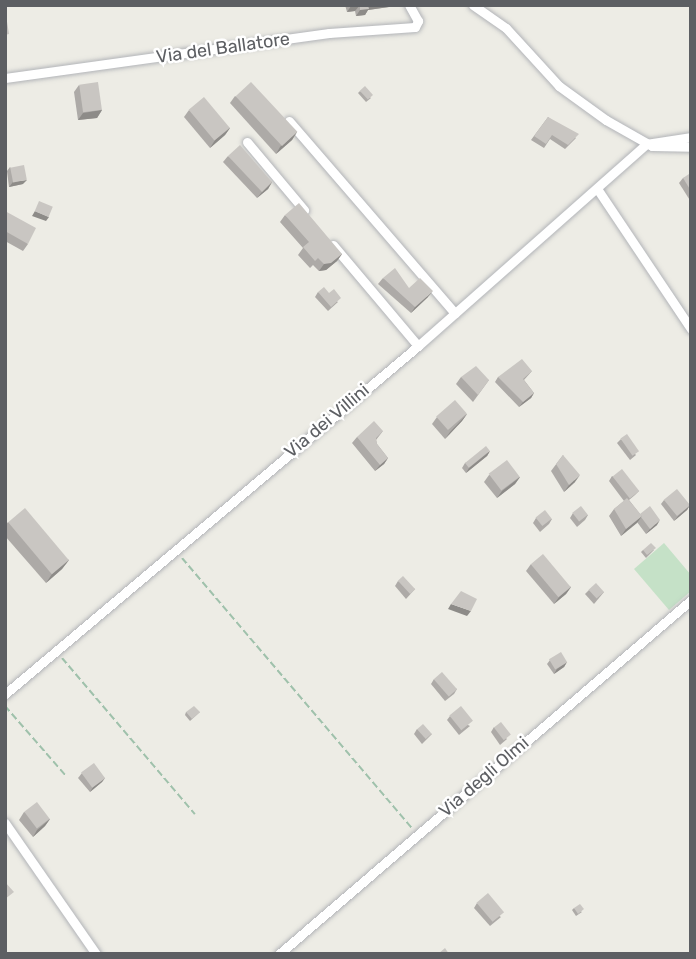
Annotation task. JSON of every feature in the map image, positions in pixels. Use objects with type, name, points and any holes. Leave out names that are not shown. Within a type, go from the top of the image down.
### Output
[{"type":"street","name":"Via del Ballatore","points":[[5,78],[328,33],[415,27],[418,21],[409,5]]},
{"type":"street","points":[[472,5],[506,28],[571,96],[646,144],[691,148]]},
{"type":"street","points":[[289,121],[455,313]]},
{"type":"street","points":[[646,144],[691,137]]},
{"type":"street","points":[[247,142],[310,217]]},
{"type":"street","name":"Via dei Villini","points":[[5,694],[418,345],[598,190],[646,144]]},
{"type":"street","points":[[598,190],[691,329]]},
{"type":"street","points":[[328,239],[418,345]]},
{"type":"street","name":"Via degli Olmi","points":[[279,954],[691,600]]},
{"type":"street","points":[[5,823],[96,954]]},
{"type":"path","points":[[174,550],[417,834]]},
{"type":"path","points":[[56,650],[195,814]]},
{"type":"path","points":[[5,706],[66,777]]},
{"type":"green space","points":[[664,543],[691,575],[691,591],[669,610],[634,569]]},
{"type":"building","points":[[360,5],[368,5],[369,9],[360,10]]},
{"type":"building","points":[[5,9],[9,34],[5,35]]},
{"type":"building","points":[[98,82],[102,110],[83,112],[79,85]]},
{"type":"building","points":[[251,82],[297,132],[282,146],[236,96]]},
{"type":"building","points":[[365,86],[373,95],[368,100],[360,91]]},
{"type":"building","points":[[204,97],[230,128],[214,140],[189,110]]},
{"type":"building","points":[[548,117],[579,134],[568,145],[552,135],[546,144],[534,136]]},
{"type":"building","points":[[240,145],[272,182],[262,192],[228,156]]},
{"type":"building","points":[[24,165],[27,180],[13,182],[10,168]]},
{"type":"building","points":[[689,174],[691,176],[691,191],[683,178]]},
{"type":"building","points":[[39,201],[53,207],[49,217],[35,211]]},
{"type":"building","points":[[299,203],[342,254],[331,263],[324,264],[318,258],[315,261],[303,247],[309,242],[285,215]]},
{"type":"building","points":[[5,211],[36,228],[28,244],[5,231]]},
{"type":"building","points":[[395,268],[409,288],[420,278],[433,291],[415,307],[383,278]]},
{"type":"building","points":[[324,287],[329,293],[334,289],[341,298],[331,307],[318,292]]},
{"type":"building","points":[[522,359],[532,371],[523,379],[534,393],[523,402],[498,377]]},
{"type":"building","points":[[476,366],[489,380],[478,395],[461,377]]},
{"type":"building","points":[[455,400],[467,414],[448,430],[436,416]]},
{"type":"building","points":[[374,421],[383,431],[376,438],[377,444],[388,458],[380,465],[357,437]]},
{"type":"building","points":[[627,434],[639,451],[632,456],[620,439]]},
{"type":"building","points":[[486,446],[490,451],[469,468],[465,463]]},
{"type":"building","points":[[563,455],[580,475],[569,485],[556,464]]},
{"type":"building","points":[[507,460],[520,477],[501,491],[489,474]]},
{"type":"building","points":[[622,469],[639,491],[630,498],[613,476]]},
{"type":"building","points":[[677,489],[690,505],[677,516],[664,500]]},
{"type":"building","points":[[627,498],[642,516],[626,529],[614,509]]},
{"type":"building","points":[[581,506],[588,515],[579,521],[572,513]]},
{"type":"building","points":[[650,506],[660,520],[650,529],[640,514]]},
{"type":"building","points":[[25,508],[69,560],[52,574],[8,522]]},
{"type":"building","points":[[545,510],[552,519],[542,526],[536,517]]},
{"type":"building","points":[[651,543],[656,548],[647,555],[643,550]]},
{"type":"building","points":[[543,554],[571,587],[558,597],[531,564]]},
{"type":"building","points":[[403,576],[415,589],[410,594],[398,581]]},
{"type":"building","points":[[596,583],[604,592],[597,599],[589,590]]},
{"type":"building","points":[[461,591],[477,599],[471,611],[451,604]]},
{"type":"building","points":[[561,652],[567,662],[555,669],[549,659]]},
{"type":"building","points":[[442,672],[457,689],[449,697],[434,679]]},
{"type":"building","points":[[194,706],[200,712],[192,719],[186,712]]},
{"type":"building","points":[[461,706],[473,721],[461,730],[449,715]]},
{"type":"building","points":[[501,722],[511,735],[504,740],[494,728]]},
{"type":"building","points":[[423,724],[432,734],[426,739],[417,729]]},
{"type":"building","points":[[94,763],[105,778],[92,788],[81,772]]},
{"type":"building","points":[[37,802],[50,819],[37,828],[24,812]]},
{"type":"building","points":[[5,882],[14,892],[5,899]]},
{"type":"building","points":[[488,893],[504,912],[493,922],[477,903]]},
{"type":"building","points":[[580,904],[584,909],[578,914],[574,908]]},
{"type":"building","points":[[445,948],[449,954],[438,954]]}]
